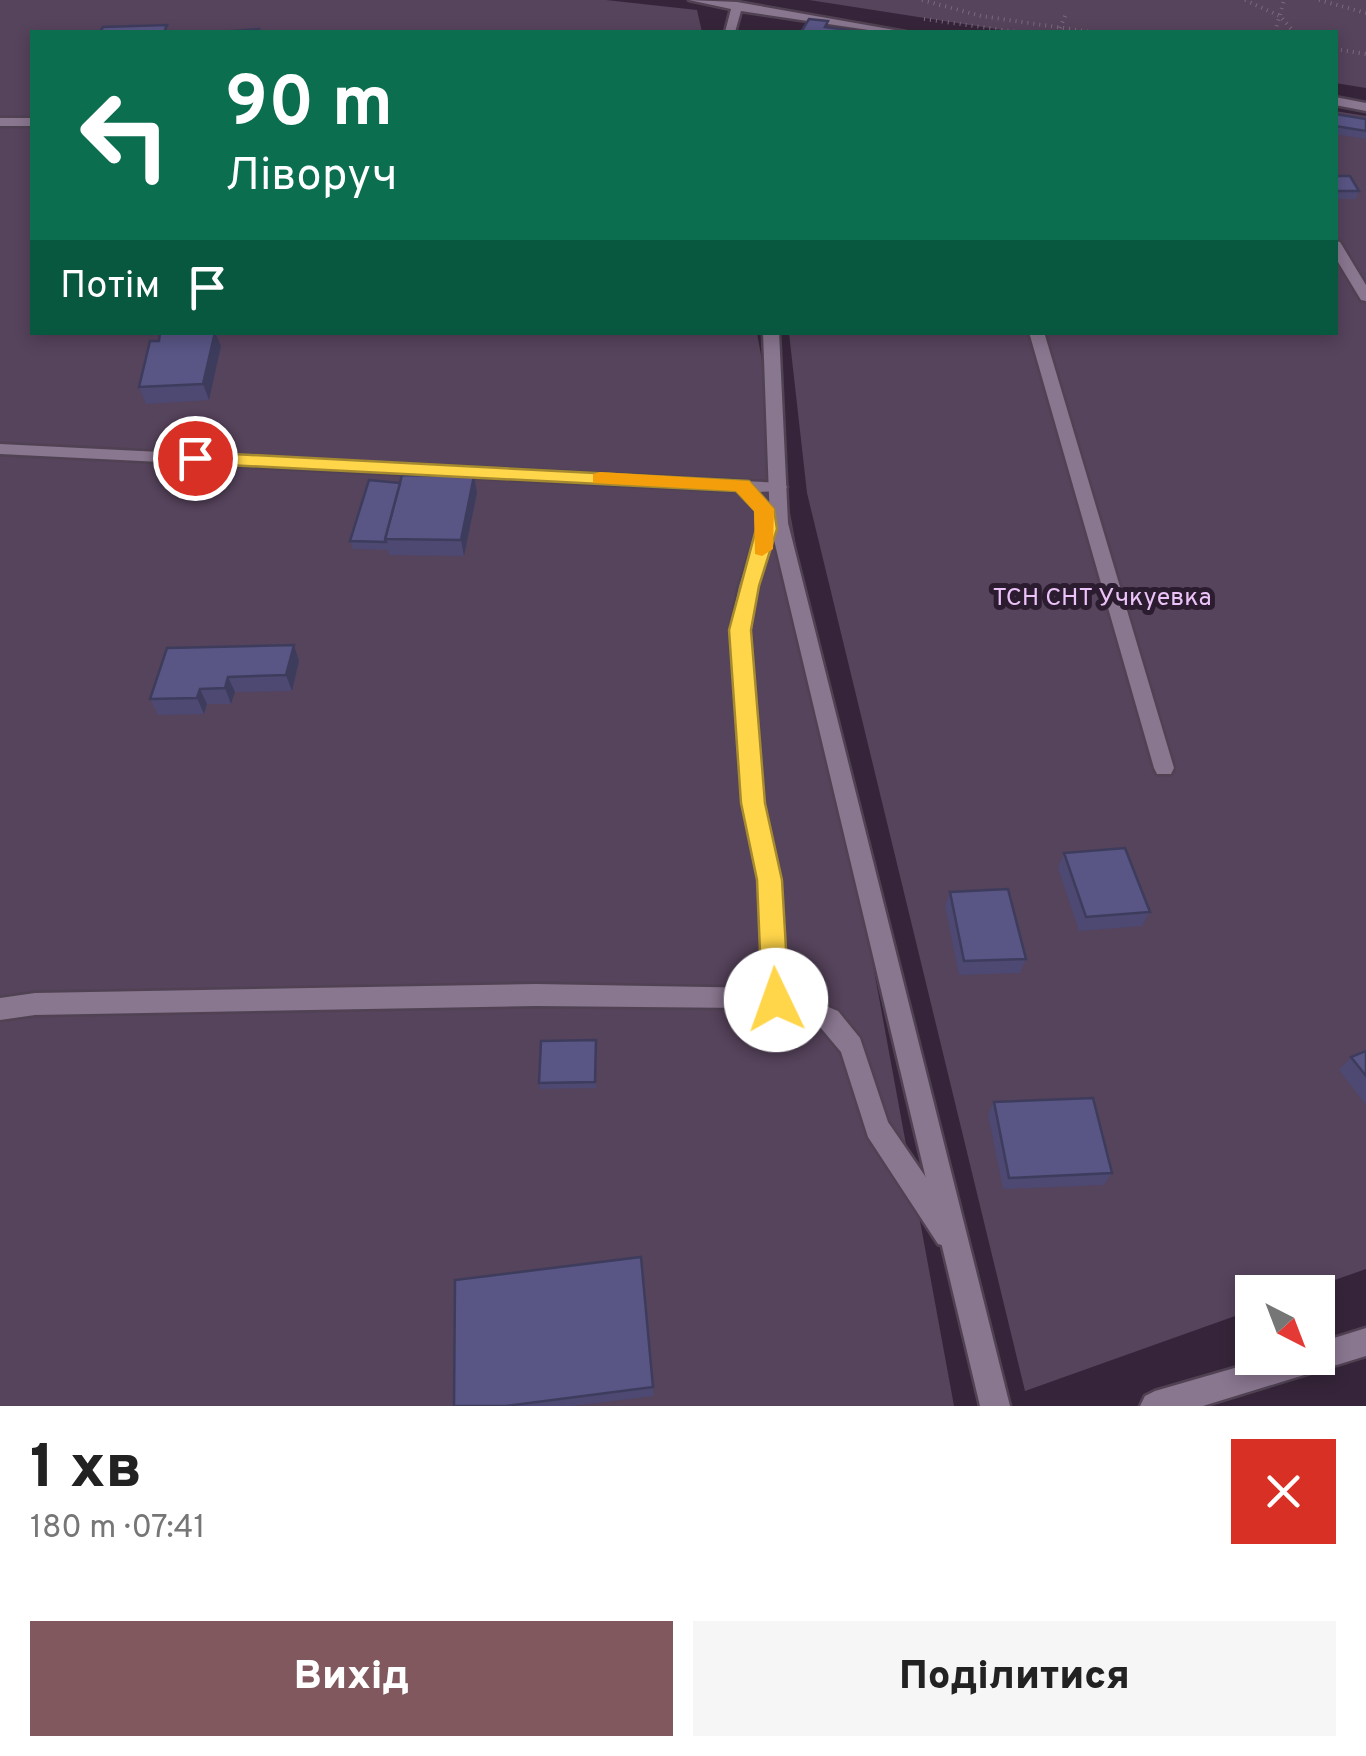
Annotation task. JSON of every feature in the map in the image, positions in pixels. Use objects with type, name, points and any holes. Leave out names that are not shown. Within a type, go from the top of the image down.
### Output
[{"type":"street","points":[[694,0],[888,30]]},
{"type":"street","points":[[731,30],[737,5]]},
{"type":"street","points":[[1338,102],[1366,107]]},
{"type":"street","points":[[0,122],[30,122]]},
{"type":"street","points":[[1338,251],[1366,297]]},
{"type":"street","points":[[771,335],[779,523],[995,1406]]},
{"type":"street","points":[[1037,335],[1164,768]]},
{"type":"street","points":[[0,449],[778,487]]},
{"type":"street","points":[[742,485],[764,509],[766,529],[748,586],[740,630],[753,803],[770,880],[776,1000]]},
{"type":"street","points":[[0,1009],[34,1004],[536,995],[795,1002],[830,1019],[852,1046],[877,1128],[956,1246]]},
{"type":"street","points":[[1335,1351],[1366,1342]]},
{"type":"street","points":[[1155,1406],[1257,1375]]},
{"type":"path","points":[[922,0],[981,16],[1076,30]]},
{"type":"path","points":[[1245,0],[1280,16],[1292,30]]},
{"type":"path","points":[[1276,30],[1284,0]]},
{"type":"path","points":[[1319,0],[1366,13]]},
{"type":"path","points":[[1060,28],[1066,14]]},
{"type":"path","points":[[1338,49],[1366,54]]},
{"type":"green space","points":[[0,0],[606,0],[697,10],[702,30],[30,30],[30,335],[757,335],[954,1406],[0,1406]]},
{"type":"green space","points":[[809,0],[1366,0],[1366,88],[1338,83],[1338,30],[1002,30]]},
{"type":"green space","name":"ТСН СНТ Учкуевка","points":[[1338,111],[1366,116],[1366,1269],[1335,1280],[1335,1275],[1235,1275],[1235,1316],[1025,1391],[807,493],[789,335],[1338,335]]},
{"type":"building","points":[[809,19],[828,21],[825,27],[848,30],[802,30]]},
{"type":"building","points":[[167,25],[165,30],[101,30]]},
{"type":"building","points":[[1338,114],[1366,119],[1366,131],[1338,126]]},
{"type":"building","points":[[1338,176],[1350,176],[1359,191],[1338,191]]},
{"type":"building","points":[[160,335],[214,335],[203,384],[139,387],[150,341],[159,341]]},
{"type":"building","points":[[402,475],[474,476],[461,540],[385,539]]},
{"type":"building","points":[[369,480],[400,483],[386,542],[350,541]]},
{"type":"building","points":[[294,645],[286,675],[228,677],[225,688],[200,689],[197,698],[150,699],[167,648]]},
{"type":"building","points":[[1125,848],[1150,912],[1086,917],[1064,853]]},
{"type":"building","points":[[1008,889],[1026,959],[964,961],[950,892]]},
{"type":"building","points":[[596,1040],[595,1082],[539,1083],[541,1041]]},
{"type":"building","points":[[1366,1051],[1366,1076],[1351,1057]]},
{"type":"building","points":[[1093,1098],[1112,1173],[1009,1178],[994,1102]]},
{"type":"building","points":[[641,1257],[653,1387],[506,1406],[454,1406],[455,1280]]},
{"type":"slow traffic","points":[[600,478],[742,485],[764,509],[762,549]]},
{"type":"route","points":[[195,458],[742,485],[764,509],[766,529],[760,558],[748,586],[740,630],[753,803],[770,880],[776,1000]]}]
